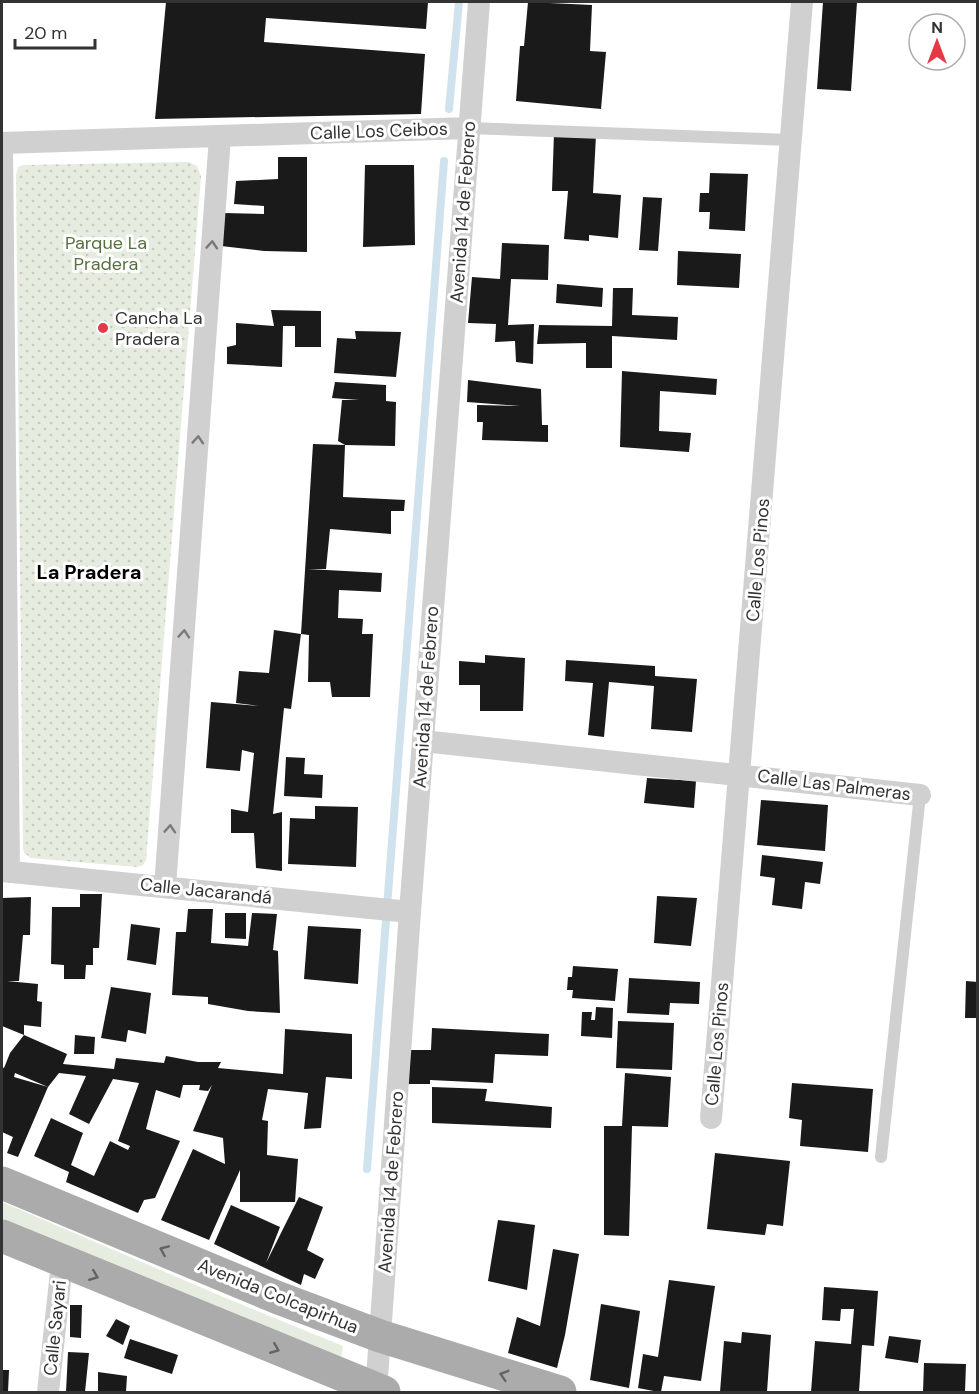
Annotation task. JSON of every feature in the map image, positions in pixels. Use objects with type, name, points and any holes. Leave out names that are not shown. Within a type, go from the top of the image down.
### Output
[{"type":"main road","name":"Avenida Colcapirhua","points":[[2,1183],[276,1297],[380,1336],[560,1392]]},
{"type":"main road","points":[[2,1236],[62,1263],[379,1392]]},
{"type":"street","name":"Avenida 14 de Febrero","points":[[379,1392],[380,1336],[410,912],[479,2]]},
{"type":"street","name":"Calle Los Pinos","points":[[711,1118],[802,2]]},
{"type":"street","name":"Calle Los Ceibos","points":[[2,143],[470,128]]},
{"type":"street","points":[[165,887],[220,137]]},
{"type":"street","points":[[2,143],[5,871]]},
{"type":"street","name":"Calle Las Palmeras","points":[[423,741],[920,795]]},
{"type":"street","name":"Calle Jacarandá","points":[[5,871],[410,912]]},
{"type":"street","name":"Calle Sayari","points":[[48,1392],[62,1263]]},
{"type":"lane","name":"Calle Los Ceibos","points":[[470,128],[792,140]]},
{"type":"lane","name":"Calle Las Palmeras","points":[[881,1157],[920,795]]},
{"type":"green space","name":"Parque La Pradera","points":[[189,162],[197,166],[201,176],[146,860],[143,865],[137,867],[31,858],[24,853],[23,848],[16,175],[18,167],[24,165]]},
{"type":"green space","points":[[2,1202],[343,1346],[340,1364],[2,1221]]},
{"type":"building","points":[[166,2],[428,2],[426,29],[266,18],[264,42],[425,54],[421,114],[155,119]]},
{"type":"building","points":[[528,2],[592,5],[590,51],[606,52],[601,109],[516,101],[520,46],[524,46]]},
{"type":"building","points":[[823,2],[857,2],[851,91],[817,89]]},
{"type":"building","points":[[554,133],[596,135],[593,193],[621,195],[618,238],[589,235],[589,241],[564,239],[568,191],[552,191]]},
{"type":"building","points":[[278,157],[307,157],[307,252],[264,251],[221,246],[223,213],[264,214],[264,206],[234,204],[236,181],[278,179]]},
{"type":"building","points":[[365,165],[414,165],[415,245],[363,247]]},
{"type":"building","points":[[710,173],[748,174],[745,231],[709,229],[710,212],[699,212],[700,193],[709,193]]},
{"type":"building","points":[[643,197],[662,198],[658,251],[639,250]]},
{"type":"building","points":[[502,243],[549,245],[548,280],[511,279],[508,325],[534,324],[533,364],[516,362],[515,341],[495,342],[496,324],[468,323],[472,277],[500,279]]},
{"type":"building","points":[[678,251],[741,254],[739,288],[677,285]]},
{"type":"building","points":[[557,284],[603,288],[602,307],[556,303]]},
{"type":"building","points":[[613,288],[633,288],[632,315],[678,317],[677,340],[612,336],[612,368],[586,368],[586,343],[537,344],[539,325],[612,326]]},
{"type":"building","points":[[271,310],[321,311],[321,347],[295,347],[295,326],[283,326],[282,367],[227,364],[227,347],[236,345],[236,323],[274,326]]},
{"type":"building","points":[[355,331],[401,332],[396,377],[334,373],[337,338],[356,339]]},
{"type":"building","points":[[622,371],[717,379],[716,395],[660,391],[659,431],[691,433],[689,452],[620,447]]},
{"type":"building","points":[[468,380],[541,389],[542,425],[548,425],[548,442],[482,440],[483,422],[477,422],[477,405],[520,406],[467,402]]},
{"type":"building","points":[[335,382],[386,385],[386,401],[396,402],[395,446],[345,445],[338,441],[342,400],[359,400],[332,398]]},
{"type":"building","points":[[313,444],[345,445],[343,497],[405,500],[404,511],[391,511],[391,534],[330,529],[326,569],[308,569],[382,573],[381,592],[339,590],[338,618],[363,619],[362,634],[373,634],[370,697],[332,697],[330,682],[308,682],[309,635],[301,634]]},
{"type":"building","points":[[274,630],[301,634],[291,709],[284,708],[273,814],[282,812],[282,871],[256,868],[254,833],[231,833],[231,809],[248,812],[254,753],[242,750],[240,771],[206,768],[211,702],[259,706],[236,703],[239,671],[269,673]]},
{"type":"building","points":[[485,655],[525,658],[523,711],[480,711],[480,685],[459,685],[459,661],[485,663]]},
{"type":"building","points":[[566,660],[655,666],[655,676],[697,679],[692,732],[651,729],[654,686],[609,682],[604,737],[588,735],[593,683],[565,681]]},
{"type":"building","points":[[286,757],[305,758],[304,774],[323,775],[322,798],[284,796]]},
{"type":"building","points":[[647,778],[696,781],[694,808],[644,803]]},
{"type":"building","points":[[761,800],[828,805],[825,851],[757,845]]},
{"type":"building","points":[[315,806],[358,807],[356,867],[288,864],[290,818],[315,819]]},
{"type":"building","points":[[762,855],[823,862],[820,884],[805,882],[802,909],[772,905],[775,878],[760,876]]},
{"type":"building","points":[[80,894],[102,894],[99,948],[93,948],[93,965],[86,965],[85,979],[64,979],[64,965],[51,964],[52,907],[80,907]]},
{"type":"building","points":[[657,896],[697,898],[691,946],[654,943]]},
{"type":"building","points":[[31,897],[30,935],[23,935],[19,981],[7,981],[38,984],[37,1001],[42,1002],[41,1027],[24,1025],[24,1035],[2,1026],[2,898]]},
{"type":"building","points":[[188,909],[213,909],[211,943],[248,946],[252,913],[277,914],[273,950],[278,951],[280,1013],[248,1011],[208,1004],[208,997],[172,995],[176,932],[186,932]]},
{"type":"building","points":[[225,913],[246,913],[246,939],[225,938]]},
{"type":"building","points":[[131,924],[160,928],[156,965],[127,960]]},
{"type":"building","points":[[308,926],[361,929],[358,984],[304,979]]},
{"type":"building","points":[[573,966],[618,969],[615,1001],[572,998],[573,990],[567,990],[568,977],[572,977]]},
{"type":"building","points":[[629,978],[700,982],[699,1004],[670,1003],[669,1015],[627,1013]]},
{"type":"building","points":[[966,981],[978,982],[978,1018],[965,1018]]},
{"type":"building","points":[[111,987],[151,993],[146,1034],[128,1030],[126,1042],[101,1038]]},
{"type":"building","points":[[596,1007],[613,1008],[612,1038],[581,1036],[582,1012],[592,1012],[591,1020],[595,1020]]},
{"type":"building","points":[[618,1021],[674,1023],[672,1070],[616,1068]]},
{"type":"building","points":[[432,1028],[549,1034],[548,1056],[495,1054],[493,1083],[430,1080],[430,1084],[407,1084],[408,1050],[431,1050]]},
{"type":"building","points":[[285,1029],[352,1034],[352,1079],[326,1077],[321,1128],[304,1129],[308,1093],[268,1089],[262,1120],[268,1121],[267,1155],[298,1159],[295,1202],[240,1202],[240,1170],[209,1240],[161,1220],[193,1149],[225,1164],[223,1138],[193,1131],[212,1085],[208,1091],[199,1090],[200,1085],[183,1085],[180,1098],[156,1090],[146,1129],[180,1141],[155,1198],[144,1200],[138,1213],[66,1182],[69,1172],[34,1156],[51,1118],[83,1133],[71,1165],[94,1176],[110,1141],[128,1150],[130,1146],[118,1141],[139,1083],[113,1079],[89,1124],[69,1114],[86,1076],[59,1073],[48,1087],[18,1157],[7,1153],[13,1137],[2,1132],[2,1067],[4,1068],[10,1053],[24,1035],[67,1054],[63,1064],[114,1069],[116,1058],[164,1063],[166,1056],[198,1062],[221,1062],[218,1068],[283,1074]],"holes":[[[15,1073],[48,1087],[14,1077]]]},
{"type":"building","points":[[75,1035],[95,1037],[94,1054],[74,1054]]},
{"type":"building","points":[[625,1073],[671,1077],[668,1127],[632,1126],[629,1236],[604,1235],[604,1126],[622,1126]]},
{"type":"building","points":[[792,1083],[873,1089],[868,1152],[800,1146],[802,1120],[789,1118]]},
{"type":"building","points":[[432,1087],[487,1089],[485,1101],[552,1107],[551,1128],[432,1123]]},
{"type":"building","points":[[715,1153],[790,1161],[783,1226],[767,1224],[765,1235],[707,1229]]},
{"type":"building","points":[[299,1197],[323,1207],[307,1250],[324,1259],[315,1279],[304,1274],[301,1285],[214,1244],[231,1205],[280,1227],[266,1263]]},
{"type":"building","points":[[498,1220],[535,1225],[527,1290],[488,1281]]},
{"type":"building","points":[[553,1249],[579,1254],[557,1368],[508,1353],[517,1317],[540,1326]]},
{"type":"building","points":[[669,1280],[715,1286],[701,1381],[664,1376],[661,1392],[659,1392],[638,1388],[643,1354],[658,1357]]},
{"type":"building","points":[[824,1287],[878,1291],[874,1346],[862,1345],[859,1392],[811,1392],[815,1341],[851,1344],[854,1309],[841,1309],[840,1321],[822,1320]]},
{"type":"building","points":[[601,1304],[640,1311],[629,1388],[590,1380]]},
{"type":"building","points":[[70,1305],[82,1305],[81,1338],[70,1337]]},
{"type":"building","points":[[116,1319],[130,1326],[123,1345],[106,1336]]},
{"type":"building","points":[[742,1332],[771,1335],[767,1392],[720,1392],[724,1341],[741,1343]]},
{"type":"building","points":[[889,1336],[921,1340],[918,1363],[885,1358]]},
{"type":"building","points":[[130,1339],[178,1355],[172,1374],[124,1358]]},
{"type":"building","points":[[68,1352],[89,1353],[85,1392],[66,1392]]},
{"type":"building","points":[[924,1363],[966,1364],[965,1392],[923,1392]]},
{"type":"building","points":[[2,1370],[9,1370],[8,1392],[2,1392]]},
{"type":"building","points":[[98,1372],[127,1376],[126,1392],[98,1392]]},
{"type":"waterway","points":[[449,109],[459,2]]},
{"type":"waterway","points":[[367,1169],[444,161]]},
{"type":"place","name":"Cancha La Pradera","points":[[103,328]]},
{"type":"district","name":"La Pradera","points":[[89,572]]}]
